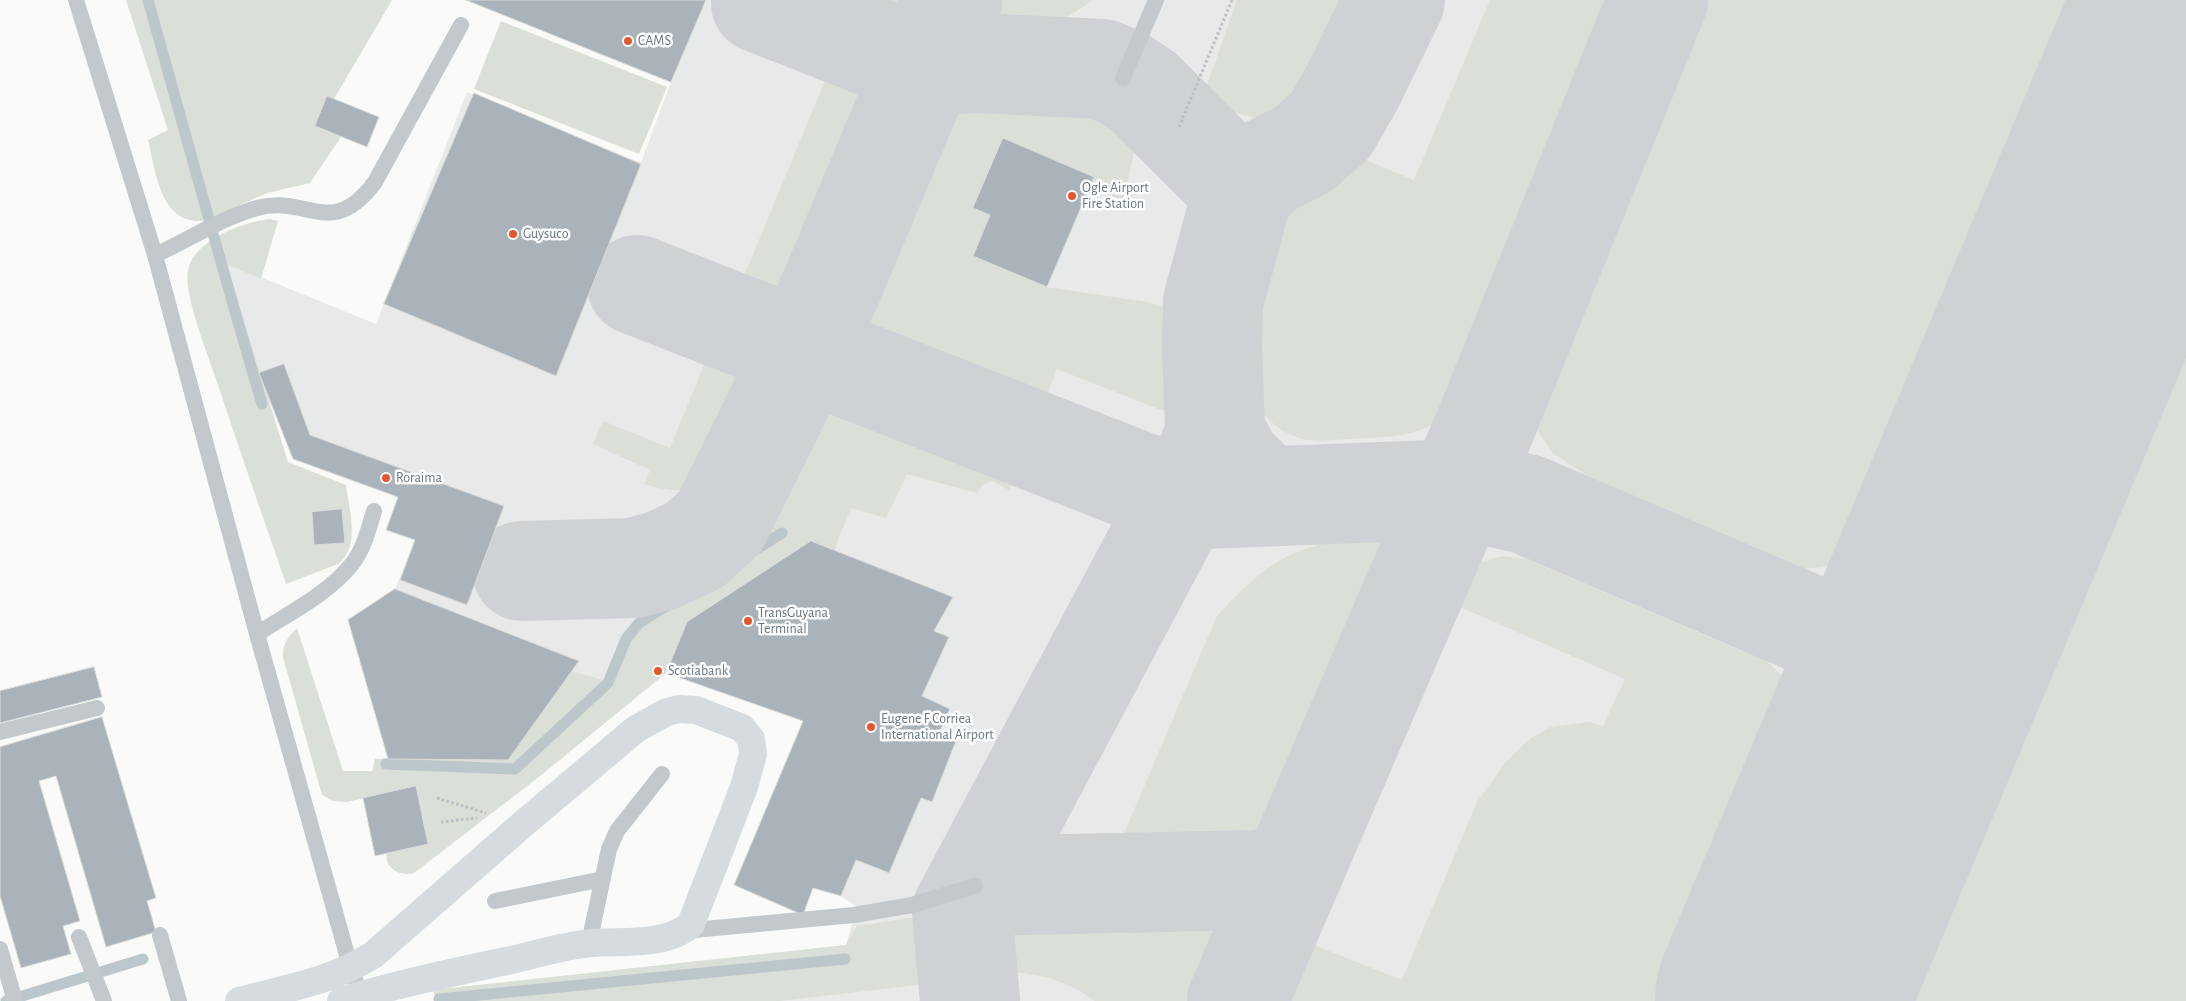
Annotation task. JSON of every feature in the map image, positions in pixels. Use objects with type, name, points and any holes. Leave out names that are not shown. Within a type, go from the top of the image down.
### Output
[{"type":"street","points":[[239,1001],[324,979],[362,962],[510,820],[636,729],[667,712],[696,710],[742,728],[751,739],[753,754],[744,787],[691,924],[683,931],[673,936],[645,940],[590,943],[398,984],[351,998]]},
{"type":"lane","points":[[76,0],[155,255],[257,634],[362,962],[351,998]]},
{"type":"lane","points":[[1123,78],[1156,0]]},
{"type":"lane","points":[[155,255],[183,243],[234,216],[258,208],[280,206],[324,213],[339,212],[363,199],[375,182],[461,24]]},
{"type":"lane","points":[[257,634],[330,586],[353,563],[363,544],[374,511]]},
{"type":"lane","points":[[0,732],[97,708]]},
{"type":"lane","points":[[590,943],[609,849],[617,830],[662,774]]},
{"type":"lane","points":[[496,901],[603,879]]},
{"type":"lane","points":[[683,931],[854,915],[912,905],[975,886]]},
{"type":"lane","points":[[79,937],[103,999]]},
{"type":"lane","points":[[161,941],[177,996]]},
{"type":"lane","points":[[0,949],[13,995]]},
{"type":"path","points":[[1179,127],[1232,0]]},
{"type":"path","points":[[437,798],[510,820]]},
{"type":"path","points":[[441,822],[510,820]]},
{"type":"shaded area","points":[[126,0],[392,0],[334,99],[327,97],[315,126],[341,137],[310,183],[267,193],[203,221],[189,220],[177,214],[162,194],[148,140],[168,130]]},
{"type":"shaded area","points":[[466,0],[2186,0],[2186,1001],[436,1001],[433,990],[846,945],[857,907],[841,896],[813,888],[803,915],[734,885],[803,721],[666,673],[535,780],[375,759],[388,758],[348,620],[395,589],[415,540],[386,530],[398,497],[293,459],[259,373],[226,263],[376,324],[467,92],[641,163],[671,82]]},
{"type":"shaded area","points":[[891,0],[932,0],[926,15]]},
{"type":"shaded area","points":[[980,0],[1093,0],[1044,29],[1001,43],[991,42],[984,38],[975,27],[972,20]]},
{"type":"shaded area","points":[[1237,0],[1350,0],[1296,131],[1201,102]]},
{"type":"shaded area","points":[[1490,0],[1643,0],[1474,386],[1462,401],[1438,421],[1425,428],[1398,436],[1329,441],[1301,439],[1286,433],[1261,412],[1243,389],[1233,371],[1230,307],[1231,292],[1235,279],[1276,198],[1299,175],[1314,166],[1347,152],[1414,180]]},
{"type":"shaded area","points":[[1684,0],[2111,0],[1905,492],[1884,537],[1864,555],[1843,564],[1804,569],[1766,561],[1586,475],[1553,453],[1540,435],[1530,411],[1527,389],[1531,355]]},
{"type":"shaded area","points":[[501,21],[667,87],[639,154],[474,89]]},
{"type":"shaded area","points":[[849,61],[872,70],[886,79],[894,91],[895,99],[803,305],[744,276],[827,76],[836,66],[842,62]]},
{"type":"shaded area","points":[[979,79],[1008,86],[1034,96],[1096,97],[1116,106],[1130,120],[1137,139],[1123,200],[1089,189],[1047,287],[1147,302],[1169,309],[1186,321],[1195,339],[1195,396],[1190,404],[1179,411],[1161,410],[1057,369],[1041,410],[869,342],[857,327],[853,311],[854,297],[941,100],[957,85]]},
{"type":"shaded area","points":[[270,219],[278,221],[261,279],[226,264],[288,462],[346,485],[352,527],[349,548],[345,557],[338,564],[286,584],[202,338],[192,307],[187,280],[192,259],[209,241],[247,224]]},
{"type":"shaded area","points":[[2186,247],[2186,1001],[1871,1001]]},
{"type":"shaded area","points":[[718,331],[785,356],[750,436],[730,468],[718,479],[704,487],[687,490],[667,489],[644,484],[650,470],[593,444],[603,421],[670,448]]},
{"type":"shaded area","points":[[841,380],[851,382],[1024,454],[1009,490],[992,481],[982,485],[977,493],[907,474],[886,518],[851,508],[834,550],[811,541],[687,622],[666,673],[535,780],[414,873],[403,874],[394,870],[386,857],[392,836],[415,786],[347,802],[333,801],[322,795],[283,657],[287,641],[297,628],[343,771],[372,771],[375,759],[508,760],[571,671],[607,681],[625,639],[640,615],[615,601],[624,586],[650,582],[675,574],[727,545],[747,531],[764,512],[826,389],[833,382]]},
{"type":"shaded area","points":[[1349,537],[1376,539],[1388,545],[1392,551],[1394,571],[1290,818],[1272,837],[1247,847],[1114,857],[1217,616],[1250,582],[1279,561],[1305,549]]},
{"type":"shaded area","points":[[1502,556],[1526,559],[1739,650],[1764,658],[1783,677],[1792,692],[1797,724],[1794,749],[1687,1001],[1264,1001],[1291,936],[1402,980],[1477,802],[1506,762],[1531,738],[1551,727],[1589,722],[1603,726],[1625,679],[1437,597],[1449,582],[1465,570]]},
{"type":"shaded area","points":[[1168,889],[1192,889],[1208,895],[1221,906],[1237,936],[1215,990],[1208,1001],[1095,1001],[1079,990],[1050,978],[1002,969],[990,960],[985,947],[984,934],[990,921],[1014,905]]},
{"type":"shaded area","points":[[908,918],[928,921],[940,932],[945,947],[944,962],[940,970],[935,976],[917,985],[779,1001],[436,1001],[433,990],[846,945],[857,926]]},
{"type":"building","name":"CAMS","points":[[466,0],[706,0],[671,82]]},
{"type":"building","name":"Guysuco","points":[[474,93],[641,164],[556,376],[384,304]]},
{"type":"building","points":[[327,96],[379,117],[367,147],[315,126]]},
{"type":"building","points":[[1003,138],[1094,177],[1047,287],[973,256],[990,215],[973,208]]},
{"type":"building","name":"Roraima","points":[[284,364],[310,435],[504,506],[467,605],[400,580],[415,540],[386,530],[398,497],[293,459],[259,373]]},
{"type":"building","points":[[342,509],[345,543],[314,545],[312,512]]},
{"type":"building","name":"Eugene F Corriea International Airport","points":[[811,541],[953,597],[934,631],[949,637],[922,696],[950,709],[939,733],[956,741],[932,802],[921,798],[889,873],[856,860],[841,896],[813,888],[803,915],[734,885],[803,721],[666,673],[687,622]]},
{"type":"building","points":[[395,589],[579,661],[508,760],[388,759],[348,620]]},
{"type":"building","points":[[94,667],[102,697],[0,723],[0,691]]},
{"type":"building","points":[[102,717],[156,898],[147,901],[156,932],[106,947],[56,776],[39,781],[80,921],[63,926],[71,954],[21,968],[0,896],[0,747]]},
{"type":"building","points":[[416,786],[428,844],[375,856],[363,798]]},
{"type":"waterway","points":[[148,0],[262,404]]},
{"type":"waterway","points":[[386,764],[515,769],[608,683],[626,639],[639,623],[782,533]]},
{"type":"waterway","points":[[6,1001],[143,959]]},
{"type":"waterway","points":[[439,999],[845,959]]},
{"type":"taxiway","points":[[522,571],[634,568],[663,560],[695,545],[720,522],[804,352],[952,0]]},
{"type":"taxiway","points":[[1259,490],[1231,462],[1215,431],[1212,346],[1213,302],[1243,191],[1268,167],[1302,150],[1330,126],[1353,86],[1395,0]]},
{"type":"taxiway","points":[[1237,1001],[1486,424],[1658,0]]},
{"type":"taxiway","points":[[761,3],[924,67],[978,63],[1102,69],[1123,78],[1144,92],[1243,191]]},
{"type":"taxiway","points":[[637,285],[1140,482],[1183,496],[1203,499],[1459,489],[1526,504],[1861,647],[1881,673],[1892,694],[1895,708],[1894,730]]},
{"type":"taxiway","points":[[970,1001],[962,911],[1183,496],[1204,464],[1214,435]]},
{"type":"taxiway","points":[[1861,647],[1896,646],[1914,638],[1942,617]]},
{"type":"taxiway","points":[[975,886],[1258,880],[1293,872]]},
{"type":"runway","points":[[1780,1001],[2186,36]]},
{"type":"place","name":"CAMS","points":[[628,41]]},
{"type":"place","name":"Ogle Airport Fire Station","points":[[1072,196]]},
{"type":"place","name":"Guysuco","points":[[513,234]]},
{"type":"place","name":"Roraima","points":[[386,478]]},
{"type":"place","name":"TransGuyana Terminal","points":[[748,621]]},
{"type":"place","name":"Scotiabank","points":[[658,671]]},
{"type":"place","name":"Eugene F Corriea International Airport","points":[[871,727]]}]
